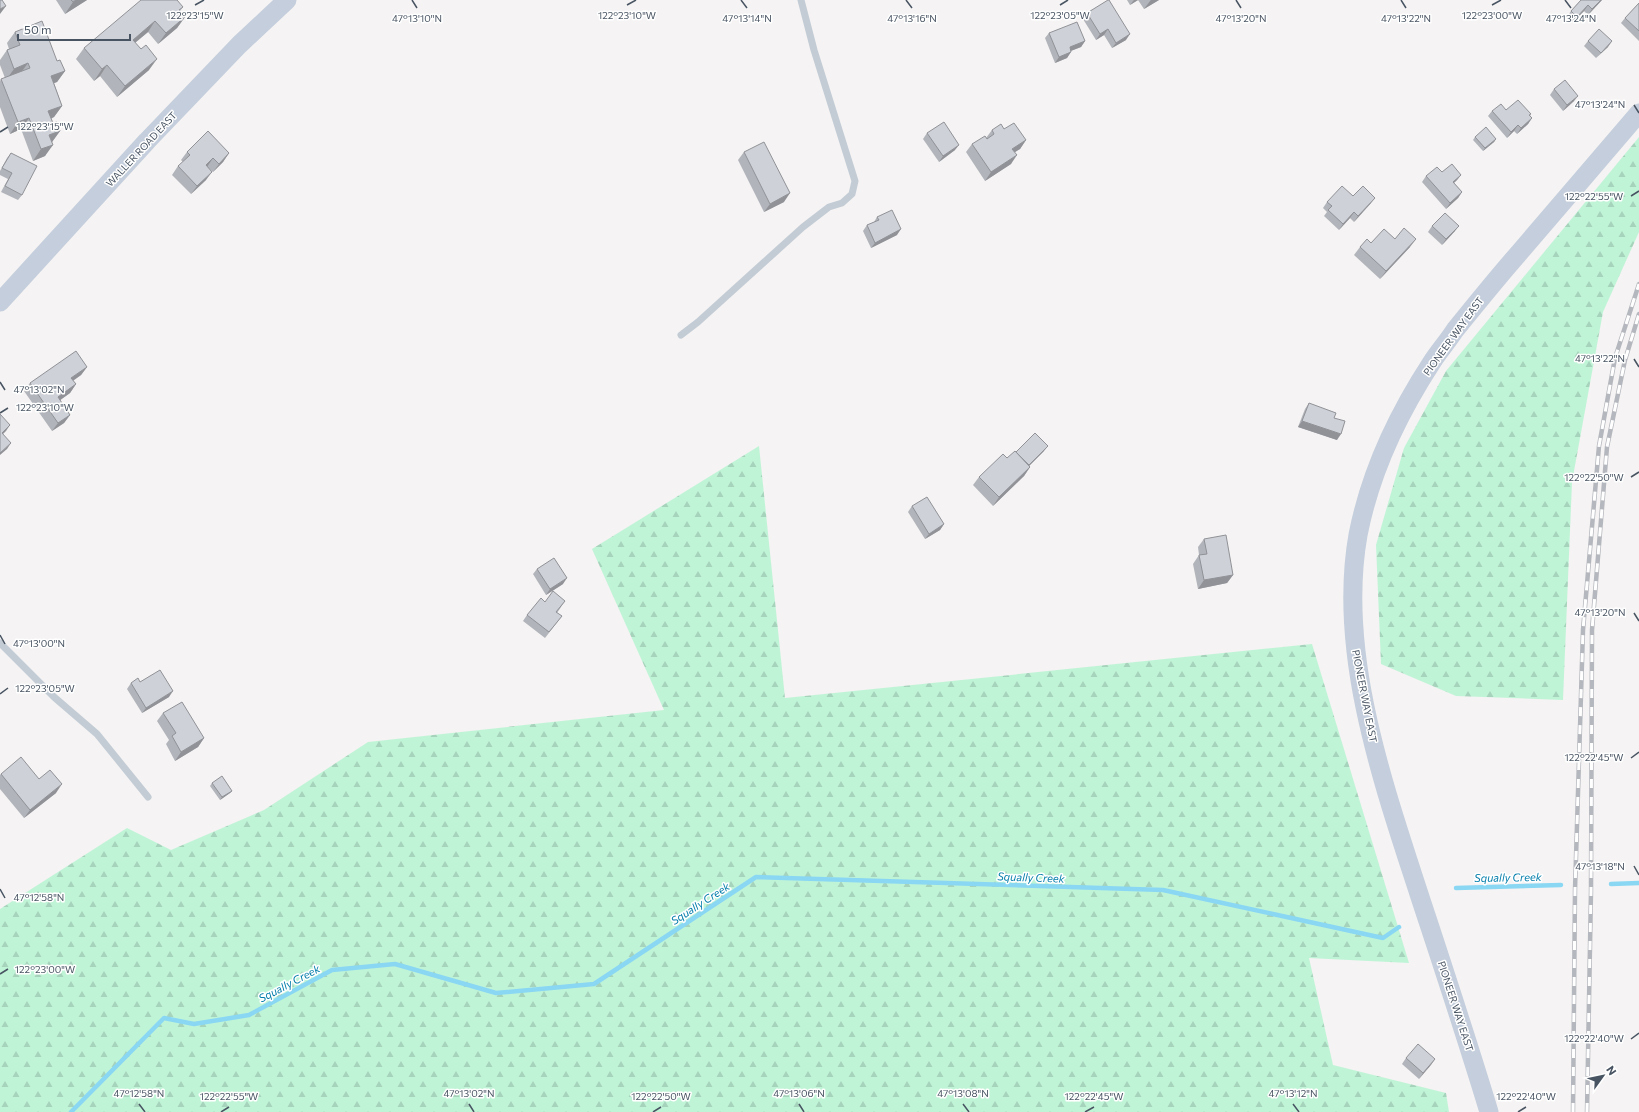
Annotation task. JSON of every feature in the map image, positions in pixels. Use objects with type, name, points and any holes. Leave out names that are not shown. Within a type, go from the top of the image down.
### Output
[{"type":"main road","name":"WALLER ROAD EAST","points":[[0,302],[158,129],[239,45],[287,0]]},
{"type":"main road","name":"PIONEER WAY EAST","points":[[1489,1112],[1403,845],[1374,744],[1356,657],[1353,610],[1354,575],[1358,536],[1369,494],[1386,447],[1411,397],[1433,359],[1482,296],[1639,113]]},
{"type":"lane","points":[[681,335],[698,322],[803,227],[829,207],[842,203],[852,194],[855,181],[814,50],[801,0]]},
{"type":"lane","points":[[0,643],[54,697],[98,734],[148,797]]},
{"type":"green space","points":[[1639,137],[1639,232],[1603,312],[1572,482],[1563,700],[1456,696],[1381,664],[1376,545],[1404,448],[1446,371]]},
{"type":"green space","points":[[759,446],[785,698],[1312,644],[1409,963],[1309,958],[1333,1065],[1446,1093],[1449,1112],[0,1112],[0,909],[127,828],[171,850],[264,810],[368,742],[664,710],[592,549]]},
{"type":"building","points":[[0,0],[2,0],[6,6],[0,9]]},
{"type":"building","points":[[141,0],[177,0],[183,7],[179,10],[185,17],[166,33],[155,21],[133,40],[141,49],[146,45],[157,59],[125,86],[107,65],[102,69],[84,48]]},
{"type":"building","points":[[1108,0],[1130,34],[1116,43],[1108,29],[1100,34],[1087,13]]},
{"type":"building","points":[[1581,0],[1601,0],[1592,9],[1588,5],[1577,17],[1571,11]]},
{"type":"building","points":[[1639,3],[1639,31],[1625,18]]},
{"type":"building","points":[[42,21],[57,61],[60,60],[65,71],[51,76],[62,106],[48,111],[53,123],[57,122],[60,131],[49,135],[53,145],[41,149],[29,118],[18,122],[1,79],[30,68],[28,63],[14,69],[7,50],[20,45],[15,32]]},
{"type":"building","points":[[1077,22],[1085,41],[1070,47],[1071,52],[1059,57],[1049,33]]},
{"type":"building","points":[[1599,29],[1612,41],[1601,53],[1588,41]]},
{"type":"building","points":[[1565,80],[1578,96],[1567,105],[1554,89]]},
{"type":"building","points":[[1518,100],[1531,114],[1529,115],[1532,118],[1521,128],[1518,125],[1511,132],[1492,111],[1501,104],[1506,110]]},
{"type":"building","points":[[944,122],[959,145],[943,156],[927,133]]},
{"type":"building","points":[[1014,123],[1026,140],[1012,149],[1017,155],[991,172],[972,144],[985,136],[987,139],[994,134],[992,130],[1001,124],[1004,129]]},
{"type":"building","points":[[1486,127],[1496,139],[1485,148],[1475,137]]},
{"type":"building","points":[[208,131],[229,153],[219,164],[213,158],[206,165],[212,172],[197,186],[178,166],[190,155],[187,152]]},
{"type":"building","points":[[764,142],[790,193],[770,204],[744,152]]},
{"type":"building","points":[[11,153],[37,166],[22,195],[5,186],[12,173],[2,168]]},
{"type":"building","points":[[1452,164],[1461,175],[1453,182],[1462,192],[1450,203],[1426,176],[1437,167],[1442,172]]},
{"type":"building","points":[[1342,186],[1353,196],[1363,186],[1375,198],[1358,216],[1354,212],[1343,224],[1328,210],[1332,206],[1327,202]]},
{"type":"building","points":[[892,210],[901,229],[875,243],[867,225],[879,220],[877,217]]},
{"type":"building","points":[[1445,213],[1459,226],[1446,239],[1432,226]]},
{"type":"building","points":[[1404,228],[1416,239],[1386,271],[1360,247],[1367,239],[1371,243],[1384,229],[1395,239]]},
{"type":"building","points":[[76,351],[87,367],[71,378],[76,384],[58,397],[70,415],[58,423],[30,383]]},
{"type":"building","points":[[1309,403],[1336,413],[1334,418],[1345,421],[1341,434],[1302,421]]},
{"type":"building","points":[[0,414],[10,425],[2,433],[11,443],[0,453]]},
{"type":"building","points":[[1035,433],[1048,446],[1029,465],[1016,452]]},
{"type":"building","points":[[1015,451],[1030,467],[999,497],[979,477],[1003,454],[1007,458]]},
{"type":"building","points":[[927,497],[944,524],[929,534],[912,506]]},
{"type":"building","points":[[1226,535],[1233,575],[1204,580],[1199,555],[1207,554],[1204,539]]},
{"type":"building","points":[[554,558],[567,578],[550,589],[537,569]]},
{"type":"building","points":[[553,591],[565,601],[556,612],[562,616],[549,632],[527,615],[541,598],[545,602]]},
{"type":"building","points":[[160,670],[173,691],[146,708],[131,683],[138,678],[140,682]]},
{"type":"building","points":[[182,702],[204,738],[181,752],[172,736],[176,733],[163,713]]},
{"type":"building","points":[[21,757],[39,779],[50,770],[62,784],[30,810],[1,774]]},
{"type":"building","points":[[222,776],[232,791],[222,797],[212,783]]},
{"type":"building","points":[[1418,1044],[1435,1059],[1423,1073],[1406,1058]]},
{"type":"waterway","name":"Squally Creek","points":[[71,1112],[164,1018],[194,1024],[249,1015],[332,970],[395,964],[496,993],[594,984],[756,877],[1163,890],[1383,938],[1399,927]]},
{"type":"waterway","name":"Squally Creek","points":[[1611,884],[1639,883]]},
{"type":"waterway","name":"Squally Creek","points":[[1456,888],[1561,885]]},
{"type":"railway","points":[[1573,1112],[1575,890],[1583,630],[1599,446],[1615,358],[1639,284]]},
{"type":"railway","points":[[1587,1112],[1591,891],[1592,630],[1607,447],[1625,360],[1639,314]]}]
